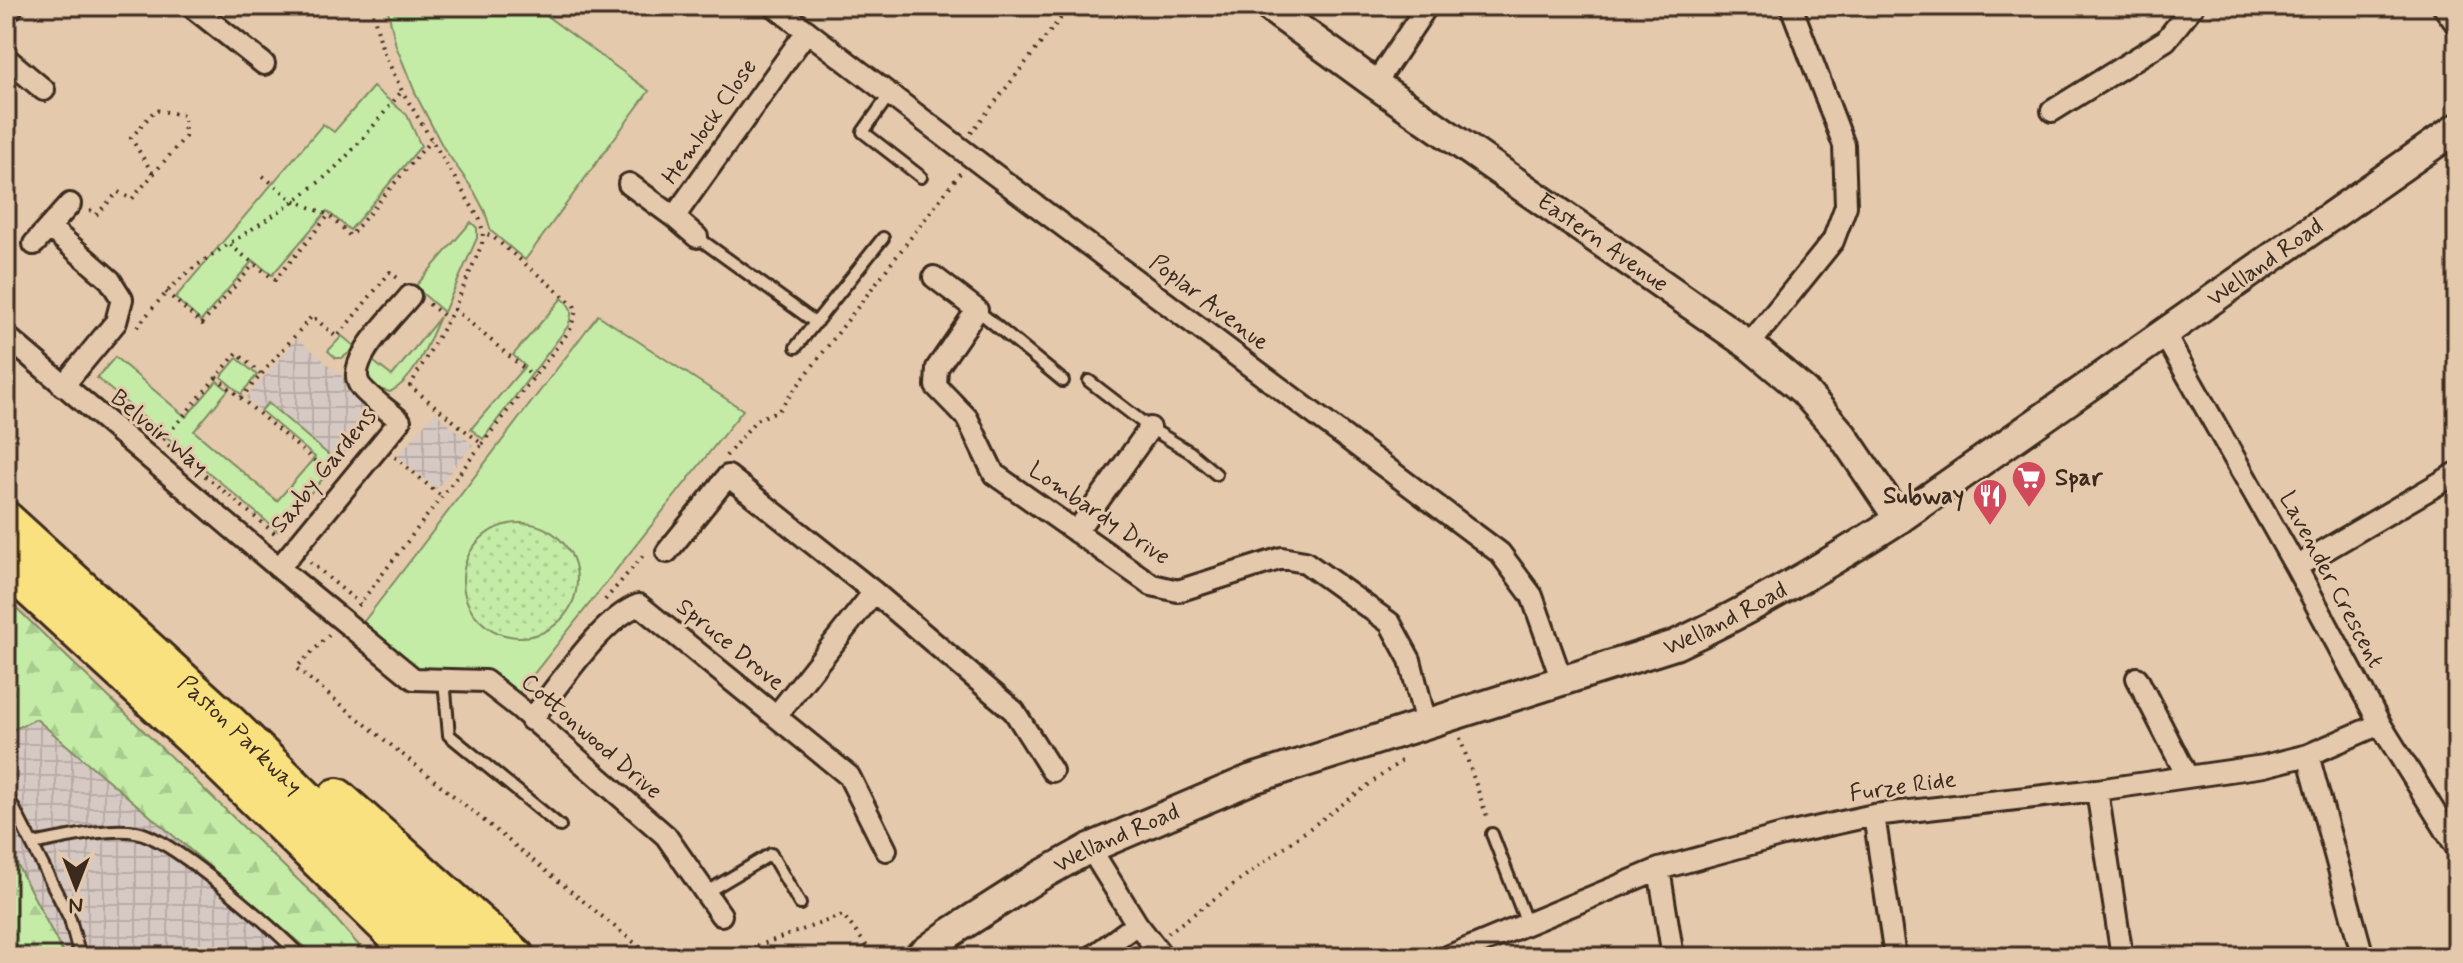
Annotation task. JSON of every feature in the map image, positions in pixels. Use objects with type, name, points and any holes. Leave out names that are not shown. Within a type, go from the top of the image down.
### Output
[{"type":"highway","name":"Paston Parkway","points":[[6,520],[230,724],[468,957]]},
{"type":"highway","name":"Paston Parkway","points":[[6,566],[204,748],[418,957]]},
{"type":"highway","points":[[230,724],[341,800],[516,957]]},
{"type":"highway","points":[[204,748],[388,957]]},
{"type":"street","points":[[191,6],[264,64]]},
{"type":"street","name":"Poplar Avenue","points":[[774,6],[998,178],[1500,553],[1532,596],[1562,681]]},
{"type":"street","name":"Eastern Avenue","points":[[1268,6],[1749,345],[1804,391],[1833,424],[1899,519]]},
{"type":"street","points":[[1375,84],[1427,6]]},
{"type":"street","points":[[1749,345],[1833,241],[1846,206],[1844,145],[1791,6]]},
{"type":"street","points":[[2052,111],[2166,40],[2193,6]]},
{"type":"street","points":[[2443,6],[2457,25]]},
{"type":"street","name":"Hemlock Close","points":[[697,237],[674,217],[807,31]]},
{"type":"street","points":[[6,58],[44,90]]},
{"type":"street","name":"Welland Road","points":[[918,957],[963,925],[1090,848],[1252,779],[1462,715],[1675,645],[1710,629],[1829,563],[1899,519],[2457,128]]},
{"type":"street","points":[[629,184],[674,217]]},
{"type":"street","points":[[25,242],[49,227],[70,204]]},
{"type":"street","points":[[49,227],[110,280],[122,299],[116,322],[63,386]]},
{"type":"street","points":[[934,277],[977,310]]},
{"type":"street","name":"Saxby Gardens","points":[[279,568],[400,421],[360,386],[356,374],[358,361],[365,350],[412,293]]},
{"type":"street","name":"Lombardy Drive","points":[[977,310],[926,386],[967,418],[994,474],[1152,585],[1178,591],[1282,558],[1305,562],[1390,623],[1410,660],[1426,724]]},
{"type":"street","name":"Lavender Crescent","points":[[2164,334],[2296,567],[2380,724],[2457,848]]},
{"type":"street","name":"Belvoir Way","points":[[6,336],[279,568]]},
{"type":"street","points":[[1076,532],[1150,428]]},
{"type":"street","points":[[2296,567],[2457,473]]},
{"type":"street","points":[[667,552],[728,476],[874,592],[1014,711],[1052,771]]},
{"type":"street","name":"Cottonwood Drive","points":[[279,568],[414,679],[485,681],[666,836],[721,915]]},
{"type":"street","points":[[776,716],[874,592]]},
{"type":"street","name":"Spruce Drove","points":[[531,720],[607,625],[628,609],[639,605],[849,776],[886,850]]},
{"type":"street","points":[[2137,678],[2187,776]]},
{"type":"street","name":"Furze Ride","points":[[1447,957],[1659,869],[1783,835],[1874,815],[2097,790],[2264,766],[2308,755],[2380,724]]},
{"type":"street","points":[[2308,755],[2363,957]]},
{"type":"street","points":[[2097,790],[2122,957]]},
{"type":"street","points":[[1874,815],[1895,957]]},
{"type":"street","points":[[1090,848],[1137,924],[1158,950]]},
{"type":"street","points":[[1659,869],[1673,957]]},
{"type":"street","points":[[1092,957],[1137,924]]},
{"type":"lane","points":[[890,94],[863,132],[921,177]]},
{"type":"lane","name":"Hemlock Close","points":[[697,237],[816,323]]},
{"type":"lane","points":[[796,347],[883,238]]},
{"type":"lane","points":[[977,310],[1063,381]]},
{"type":"lane","points":[[1089,381],[1216,474]]},
{"type":"lane","points":[[444,680],[449,735],[560,826]]},
{"type":"lane","points":[[6,793],[70,919],[80,957]]},
{"type":"lane","points":[[32,844],[116,831],[136,832],[154,838],[182,856],[282,937],[302,957]]},
{"type":"lane","points":[[1492,834],[1527,924]]},
{"type":"lane","points":[[707,892],[771,854],[800,904]]},
{"type":"path","points":[[371,6],[383,51],[402,91],[480,220],[483,232],[482,244],[454,309],[410,386],[482,444]]},
{"type":"path","points":[[726,456],[756,420],[779,410],[833,341],[961,172],[946,162],[1070,6]]},
{"type":"path","points":[[129,336],[166,292],[201,262],[322,180],[402,91]]},
{"type":"path","points":[[70,204],[79,202],[96,215],[118,192],[132,199],[185,137],[184,115],[155,110],[131,138],[153,174]]},
{"type":"path","points":[[263,176],[293,200],[329,215],[350,236],[431,140]]},
{"type":"path","points":[[230,245],[275,280],[329,215]]},
{"type":"path","points":[[6,230],[25,242]]},
{"type":"path","points":[[483,232],[574,305],[576,311],[570,330],[360,604],[296,668],[652,957]]},
{"type":"path","points":[[166,292],[202,324],[255,263]]},
{"type":"path","points":[[241,398],[312,316],[337,337],[390,272],[412,293],[448,319]]},
{"type":"path","points":[[454,309],[534,377]]},
{"type":"path","points":[[262,375],[237,353],[163,440],[360,604]]},
{"type":"path","points":[[216,377],[346,487]]},
{"type":"path","points":[[381,445],[442,497]]},
{"type":"path","points":[[596,611],[646,551]]},
{"type":"path","points":[[1462,715],[1492,834]]},
{"type":"path","points":[[1158,950],[1404,758]]},
{"type":"path","points":[[727,957],[843,915],[875,957]]},
{"type":"shaded area","points":[[297,338],[382,410],[337,462],[268,403],[261,411],[246,398]]},
{"type":"shaded area","points":[[435,412],[473,445],[436,489],[398,456]]},
{"type":"shaded area","points":[[35,719],[316,957],[65,957],[6,843],[6,733]]},
{"type":"green space","points":[[387,6],[533,6],[649,91],[525,260],[491,231],[474,191],[443,147],[417,97],[396,46]]},
{"type":"green space","points":[[373,87],[407,115],[421,146],[350,230],[327,211],[272,275],[253,260],[201,321],[175,298],[323,124],[334,132]]},
{"type":"green space","points":[[471,222],[477,228],[477,238],[444,312],[415,287]]},
{"type":"green space","points":[[562,298],[571,310],[568,326],[483,439],[471,429],[525,366],[513,355]]},
{"type":"green space","points":[[598,315],[743,410],[517,695],[492,672],[421,671],[362,624]]},
{"type":"green space","points":[[440,317],[407,378],[390,392],[375,388],[365,377],[369,358],[392,376]]},
{"type":"green space","points":[[342,336],[353,345],[353,350],[342,358],[336,358],[328,351]]},
{"type":"green space","points":[[115,357],[186,417],[217,381],[228,390],[194,431],[277,501],[315,457],[261,411],[268,403],[337,462],[278,531],[97,378]]},
{"type":"green space","points":[[237,358],[257,375],[241,394],[221,377]]},
{"type":"green space","points":[[520,523],[542,528],[560,540],[572,558],[577,580],[572,602],[560,620],[542,632],[520,637],[498,632],[480,620],[468,602],[463,580],[468,558],[480,540],[498,528]]},
{"type":"green space","points":[[6,598],[321,902],[369,957],[316,957],[36,719],[6,733]]},
{"type":"green space","points":[[6,843],[65,957],[11,957],[6,945]]},
{"type":"place","name":"Spar","points":[[2029,509]]},
{"type":"place","name":"Subway","points":[[1990,527]]}]
